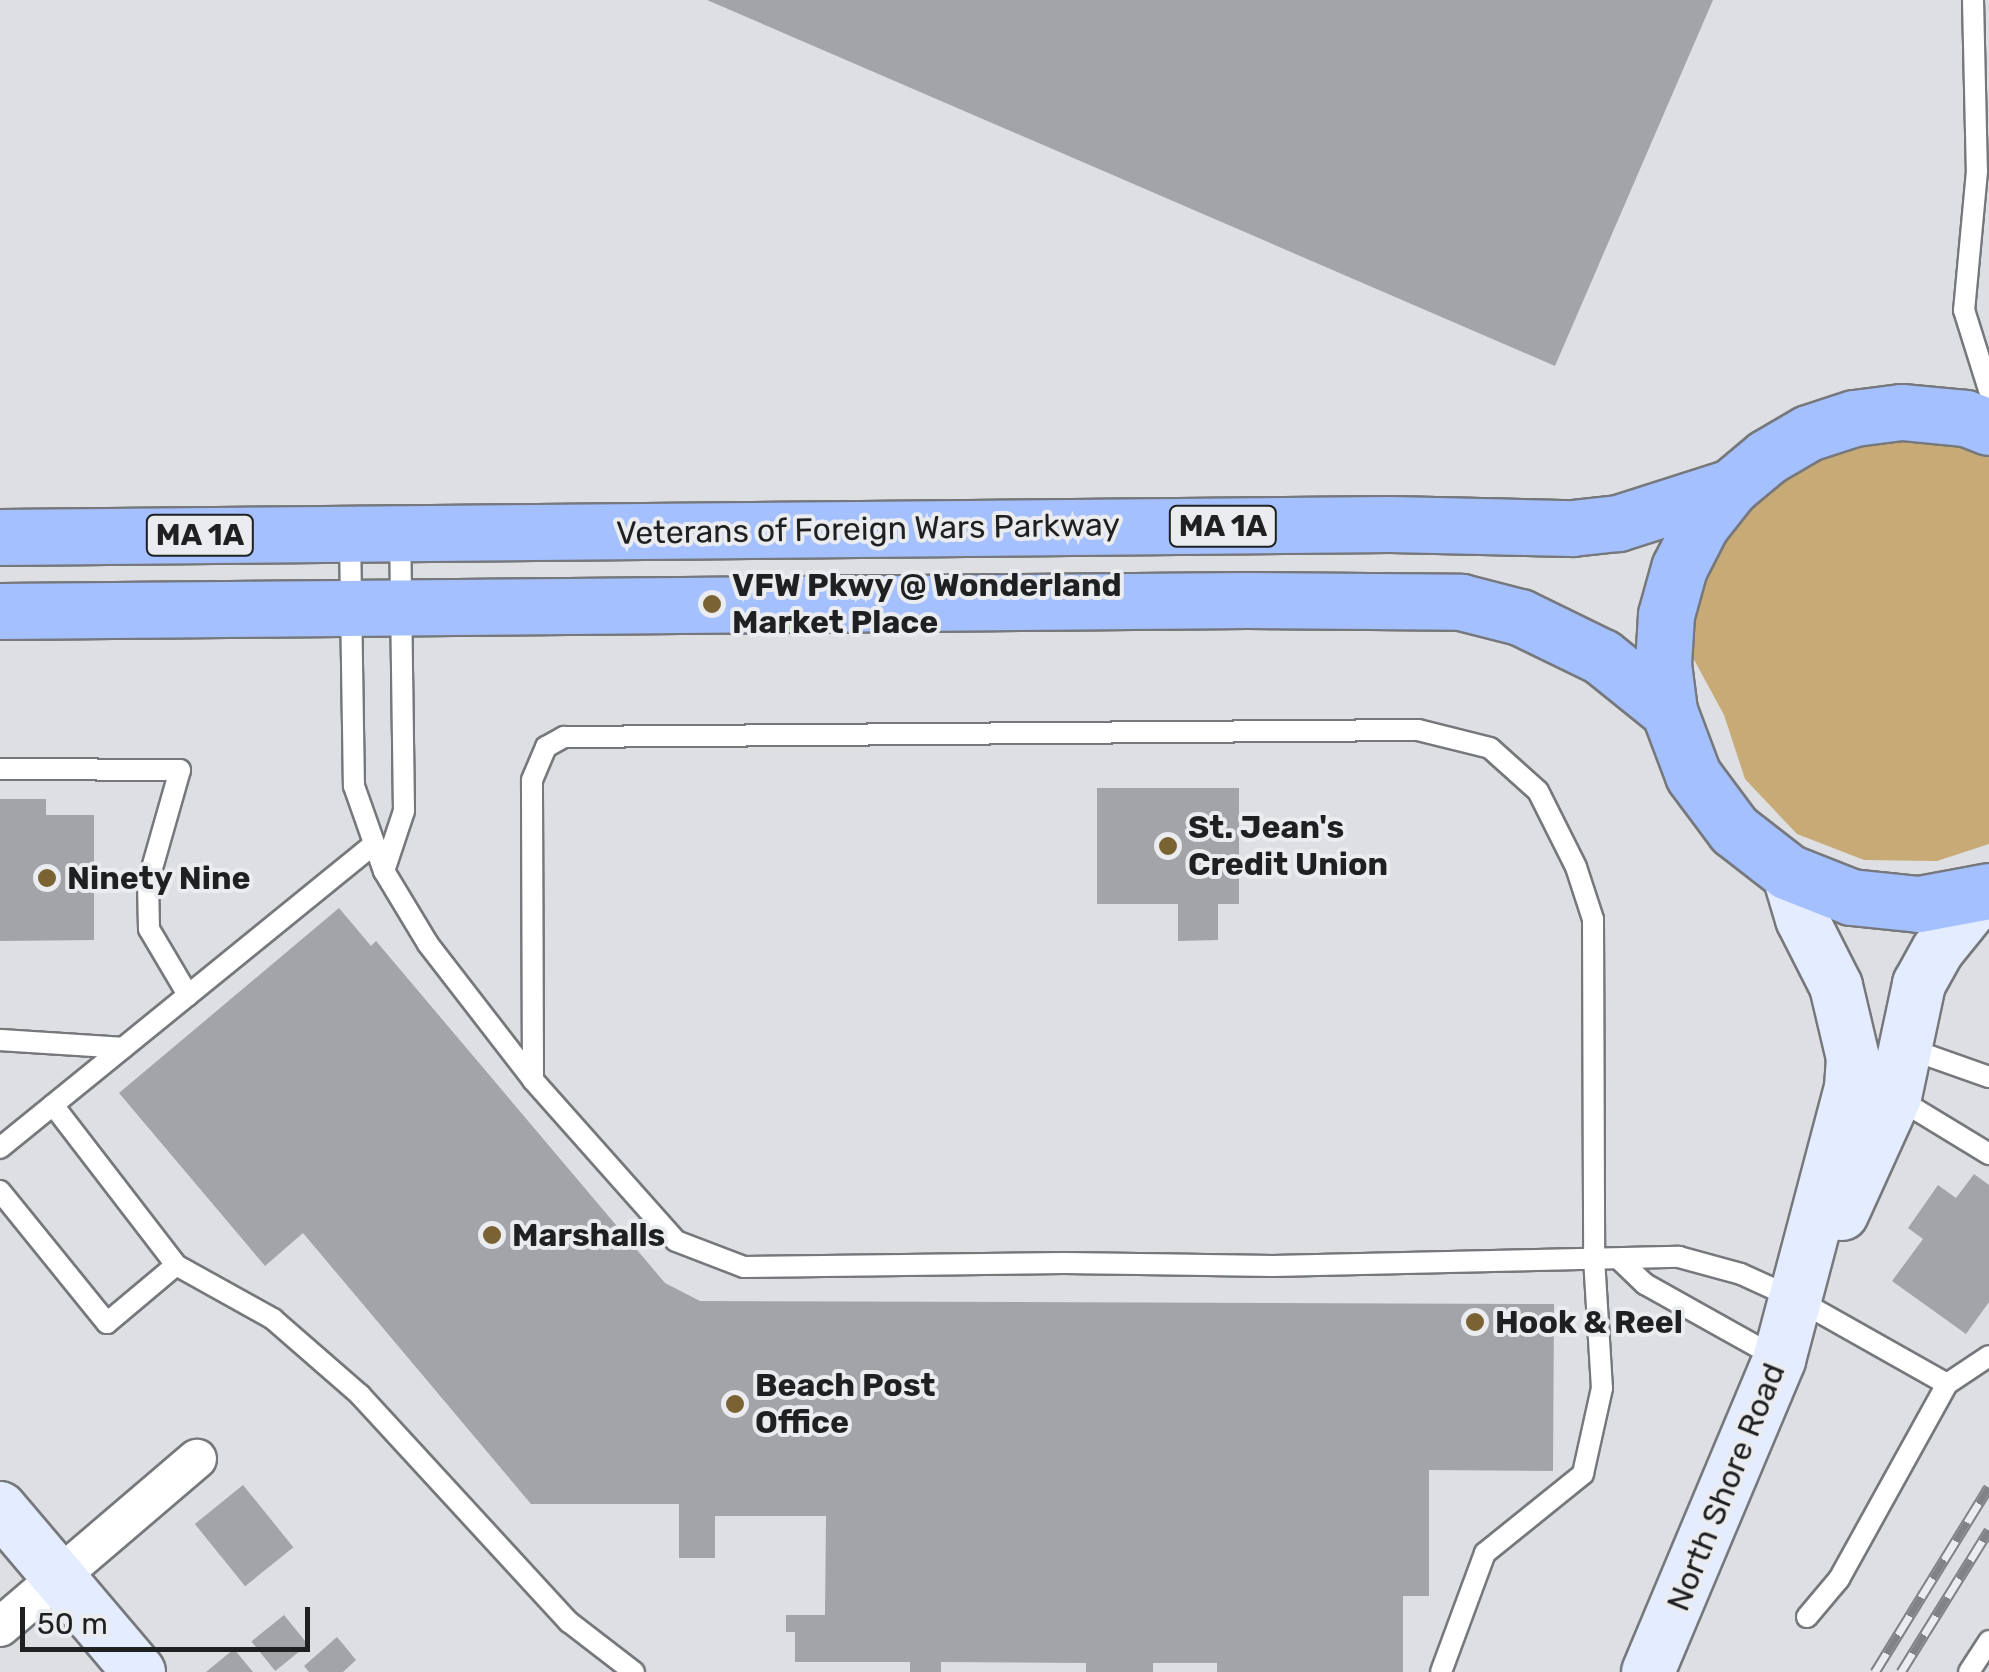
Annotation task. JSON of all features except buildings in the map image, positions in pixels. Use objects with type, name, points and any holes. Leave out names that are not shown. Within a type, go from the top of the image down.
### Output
[{"type":"highway","name":"MA 1A","points":[[1731,487],[1767,457],[1808,433],[1854,418],[1900,412],[1989,391]]},
{"type":"highway","points":[[1900,412],[1964,418],[1989,427]]},
{"type":"highway","points":[[1731,487],[1701,525],[1679,568],[1670,600],[1663,664],[1669,711],[1693,776],[1734,830],[1788,872],[1851,897],[1919,904],[1987,892]]},
{"type":"highway","name":"Veterans of Foreign Wars Parkway","points":[[0,537],[1390,524],[1572,528],[1618,523],[1731,487]]},
{"type":"highway","name":"MA 1A","points":[[0,611],[1247,600],[1461,602],[1520,617],[1602,657],[1669,711]]},
{"type":"main road","name":"North Shore Road","points":[[1648,1672],[1779,1360],[1852,1086],[1852,1058],[1836,986],[1802,919],[1788,872]]},
{"type":"main road","name":"North Shore Road","points":[[1798,1300],[1855,1190],[1900,1072],[1919,984],[1938,950],[1987,892]]},
{"type":"main road","points":[[0,1508],[139,1672]]},
{"type":"street","points":[[0,1627],[198,1459]]},
{"type":"lane","points":[[1973,0],[1977,171],[1964,310],[1989,391]]},
{"type":"lane","points":[[375,534],[376,607],[404,810],[384,871]]},
{"type":"lane","points":[[375,534],[376,607],[354,786],[384,871],[428,944],[533,1080],[676,1241],[744,1267],[1064,1262],[1272,1266],[1678,1257],[1741,1274],[1798,1300],[1947,1384]]},
{"type":"lane","points":[[533,1080],[532,780],[546,747],[564,737],[1418,730],[1490,748],[1538,792],[1582,884],[1593,919],[1594,1258],[1602,1388],[1584,1474],[1484,1554],[1441,1672]]},
{"type":"lane","points":[[0,769],[180,770],[148,882],[149,929],[188,995]]},
{"type":"lane","points":[[0,1148],[374,844]]},
{"type":"lane","points":[[0,1040],[123,1048]]},
{"type":"lane","points":[[1900,1072],[1989,1077]]},
{"type":"lane","points":[[1900,1072],[1989,1154]]},
{"type":"lane","points":[[54,1105],[176,1265],[273,1318],[346,1382],[568,1622],[634,1672]]},
{"type":"lane","points":[[0,1191],[107,1323],[176,1265]]},
{"type":"lane","points":[[1620,1260],[1645,1284],[1779,1360]]},
{"type":"lane","points":[[1807,1618],[1839,1579],[1947,1384],[1989,1356]]},
{"type":"lane","points":[[1968,1672],[1989,1641]]},
{"type":"shaded area","points":[[1910,437],[1977,450],[1989,456],[1989,844],[1937,861],[1864,860],[1797,834],[1745,779],[1724,715],[1691,654],[1690,618],[1708,562],[1732,525],[1781,477],[1842,446]]},
{"type":"railway","points":[[1875,1672],[1989,1487]]},
{"type":"railway","points":[[1901,1672],[1989,1530]]},
{"type":"place","name":"VFW Pkwy @ Wonderland Market Place","points":[[712,604]]},
{"type":"place","name":"St. Jean's Credit Union","points":[[1168,846]]},
{"type":"place","name":"Ninety Nine","points":[[47,878]]},
{"type":"place","name":"Marshalls","points":[[492,1235]]},
{"type":"place","name":"Hook & Reel","points":[[1475,1322]]},
{"type":"place","name":"Beach Post Office","points":[[735,1404]]}]
